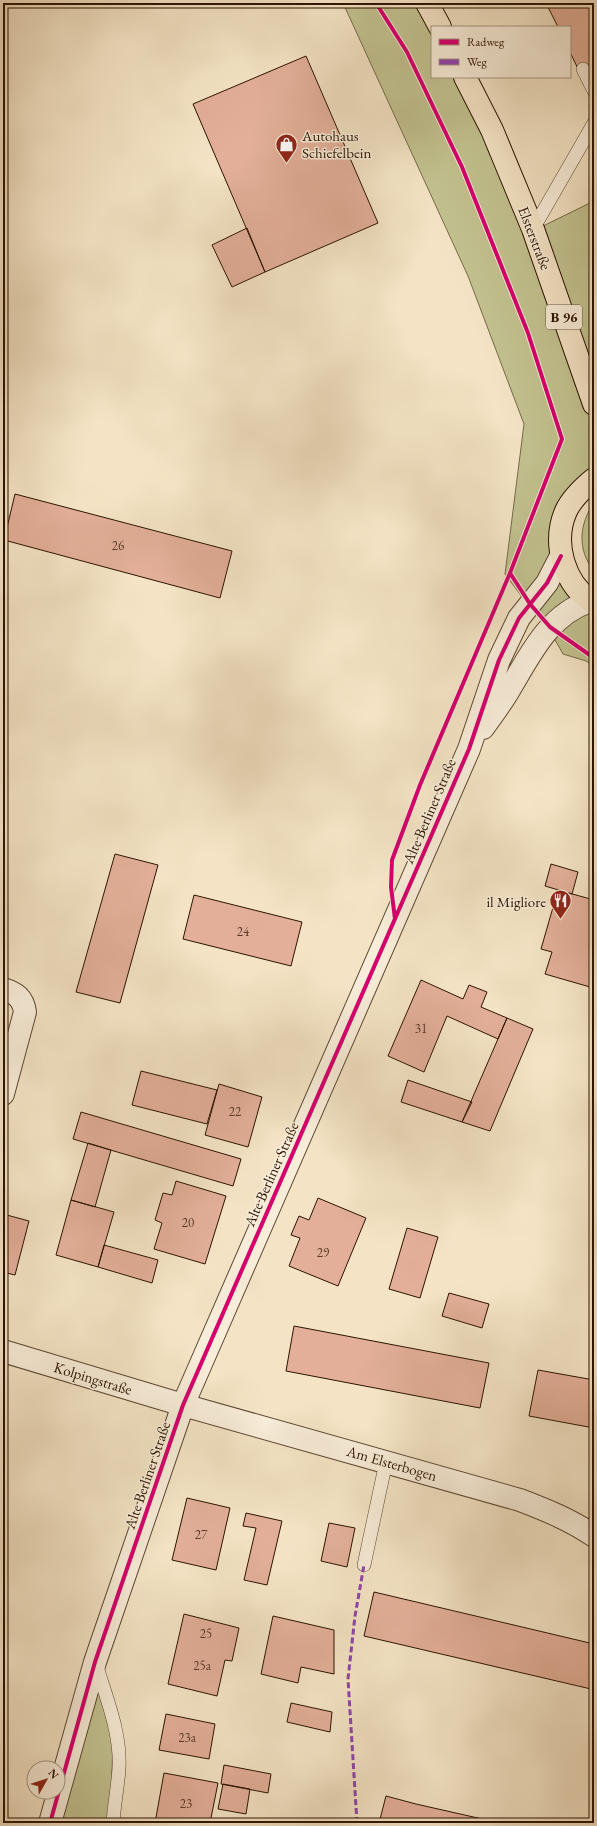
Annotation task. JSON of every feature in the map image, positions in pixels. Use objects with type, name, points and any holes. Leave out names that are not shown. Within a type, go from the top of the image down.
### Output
[{"type":"main road","points":[[428,3],[440,26]]},
{"type":"main road","name":"Elsterstraße","points":[[466,78],[492,130],[533,229],[594,404]]},
{"type":"main road","points":[[592,602],[585,598],[570,579],[561,556],[560,533],[566,511],[578,492],[594,479]]},
{"type":"street","name":"Alte Berliner Straße","points":[[50,1823],[95,1662],[183,1405],[469,749],[499,660],[519,618],[547,583],[561,556]]},
{"type":"street","name":"Alte Berliner Straße","points":[[469,749],[506,696],[537,643],[550,627],[574,606],[592,602]]},
{"type":"street","points":[[3,989],[17,996],[24,1005],[25,1012],[3,1094]]},
{"type":"street","name":"Kolpingstraße","points":[[3,1351],[183,1405]]},
{"type":"street","name":"Am Elsterbogen","points":[[183,1405],[520,1500],[553,1513],[594,1536]]},
{"type":"lane","points":[[583,70],[594,91]]},
{"type":"lane","points":[[533,229],[594,124]]},
{"type":"lane","points":[[364,1565],[386,1462]]},
{"type":"lane","points":[[95,1662],[110,1706],[115,1729],[119,1767],[113,1823]]},
{"type":"green space","points":[[343,3],[424,3],[432,26],[431,78],[462,78],[594,406],[594,477],[558,534],[528,605],[505,574],[524,424],[468,276]]},
{"type":"green space","points":[[594,201],[594,399],[535,230]]},
{"type":"green space","points":[[594,503],[594,571],[585,554],[582,537],[585,520]]},
{"type":"green space","points":[[561,559],[594,604],[594,666],[586,661],[563,654],[549,629],[530,606]]},
{"type":"green space","points":[[95,1670],[113,1729],[111,1823],[52,1823],[58,1800],[66,1800],[66,1773]]},
{"type":"building","points":[[546,3],[594,3],[594,64],[579,71],[571,54],[571,26],[558,26]]},
{"type":"building","name":"Autohaus Schiefelbein","points":[[306,56],[378,223],[265,272],[193,104]]},
{"type":"building","points":[[247,228],[265,272],[232,287],[212,245]]},
{"type":"building","points":[[15,494],[232,551],[220,598],[4,540]]},
{"type":"building","points":[[115,854],[158,865],[120,1003],[76,992]]},
{"type":"building","points":[[551,864],[578,872],[572,894],[545,886]]},
{"type":"building","points":[[558,890],[594,900],[594,974],[590,987],[545,974],[552,952],[541,949]]},
{"type":"building","points":[[194,895],[302,922],[291,966],[183,939]]},
{"type":"building","points":[[421,980],[463,999],[469,985],[487,992],[481,1007],[507,1018],[498,1039],[447,1016],[424,1072],[388,1056]]},
{"type":"building","points":[[507,1018],[533,1029],[490,1131],[462,1122]]},
{"type":"building","points":[[141,1071],[217,1090],[207,1124],[132,1105]]},
{"type":"building","points":[[408,1080],[472,1102],[462,1122],[401,1102]]},
{"type":"building","points":[[219,1084],[262,1097],[248,1147],[205,1135]]},
{"type":"building","points":[[81,1112],[241,1159],[233,1186],[73,1139]]},
{"type":"building","points":[[88,1143],[111,1150],[95,1207],[71,1200]]},
{"type":"building","points":[[176,1181],[226,1196],[205,1264],[154,1249],[162,1223],[155,1220],[163,1193],[172,1195]]},
{"type":"building","points":[[318,1198],[366,1218],[338,1286],[289,1266],[300,1238],[291,1235],[299,1216],[309,1220]]},
{"type":"building","points":[[71,1200],[114,1212],[98,1267],[56,1255]]},
{"type":"building","points":[[3,1214],[29,1221],[15,1275],[3,1272]]},
{"type":"building","points":[[407,1228],[438,1237],[420,1298],[389,1289]]},
{"type":"building","points":[[104,1245],[158,1260],[152,1283],[98,1267]]},
{"type":"building","points":[[449,1293],[489,1304],[482,1328],[442,1316]]},
{"type":"building","points":[[294,1326],[489,1363],[480,1408],[286,1371]]},
{"type":"building","points":[[538,1370],[594,1380],[594,1428],[529,1416]]},
{"type":"building","points":[[187,1498],[230,1508],[216,1570],[172,1560]]},
{"type":"building","points":[[246,1513],[282,1521],[267,1585],[244,1580],[256,1528],[243,1526]]},
{"type":"building","points":[[329,1523],[355,1528],[347,1567],[321,1561]]},
{"type":"building","points":[[374,1592],[594,1644],[594,1676],[591,1689],[364,1636]]},
{"type":"building","points":[[184,1614],[239,1628],[232,1661],[225,1660],[217,1696],[168,1684]]},
{"type":"building","points":[[273,1616],[334,1630],[334,1674],[301,1667],[298,1683],[261,1674]]},
{"type":"building","points":[[291,1703],[332,1712],[330,1732],[287,1722]]},
{"type":"building","points":[[166,1714],[215,1724],[209,1759],[159,1750]]},
{"type":"building","points":[[224,1765],[271,1774],[268,1793],[221,1784]]},
{"type":"building","points":[[164,1773],[218,1783],[210,1823],[155,1823]]},
{"type":"building","points":[[223,1784],[250,1789],[246,1814],[218,1809]]},
{"type":"building","points":[[386,1796],[416,1804],[500,1823],[379,1823]]},
{"type":"marked path","points":[[357,1823],[348,1679],[355,1616],[364,1565]]},
{"type":"cycle path","points":[[376,3],[407,52],[462,167],[528,333],[562,439],[510,573],[530,604],[550,627],[594,658]]},
{"type":"cycle path","points":[[50,1823],[95,1662],[183,1405],[469,749],[499,660],[519,618],[547,583],[561,556]]},
{"type":"cycle path","points":[[395,919],[391,887],[392,860],[420,785],[510,573]]},
{"type":"place","name":"Autohaus Schiefelbein","points":[[286,164]]},
{"type":"place","name":"il Migliore","points":[[561,920]]}]
